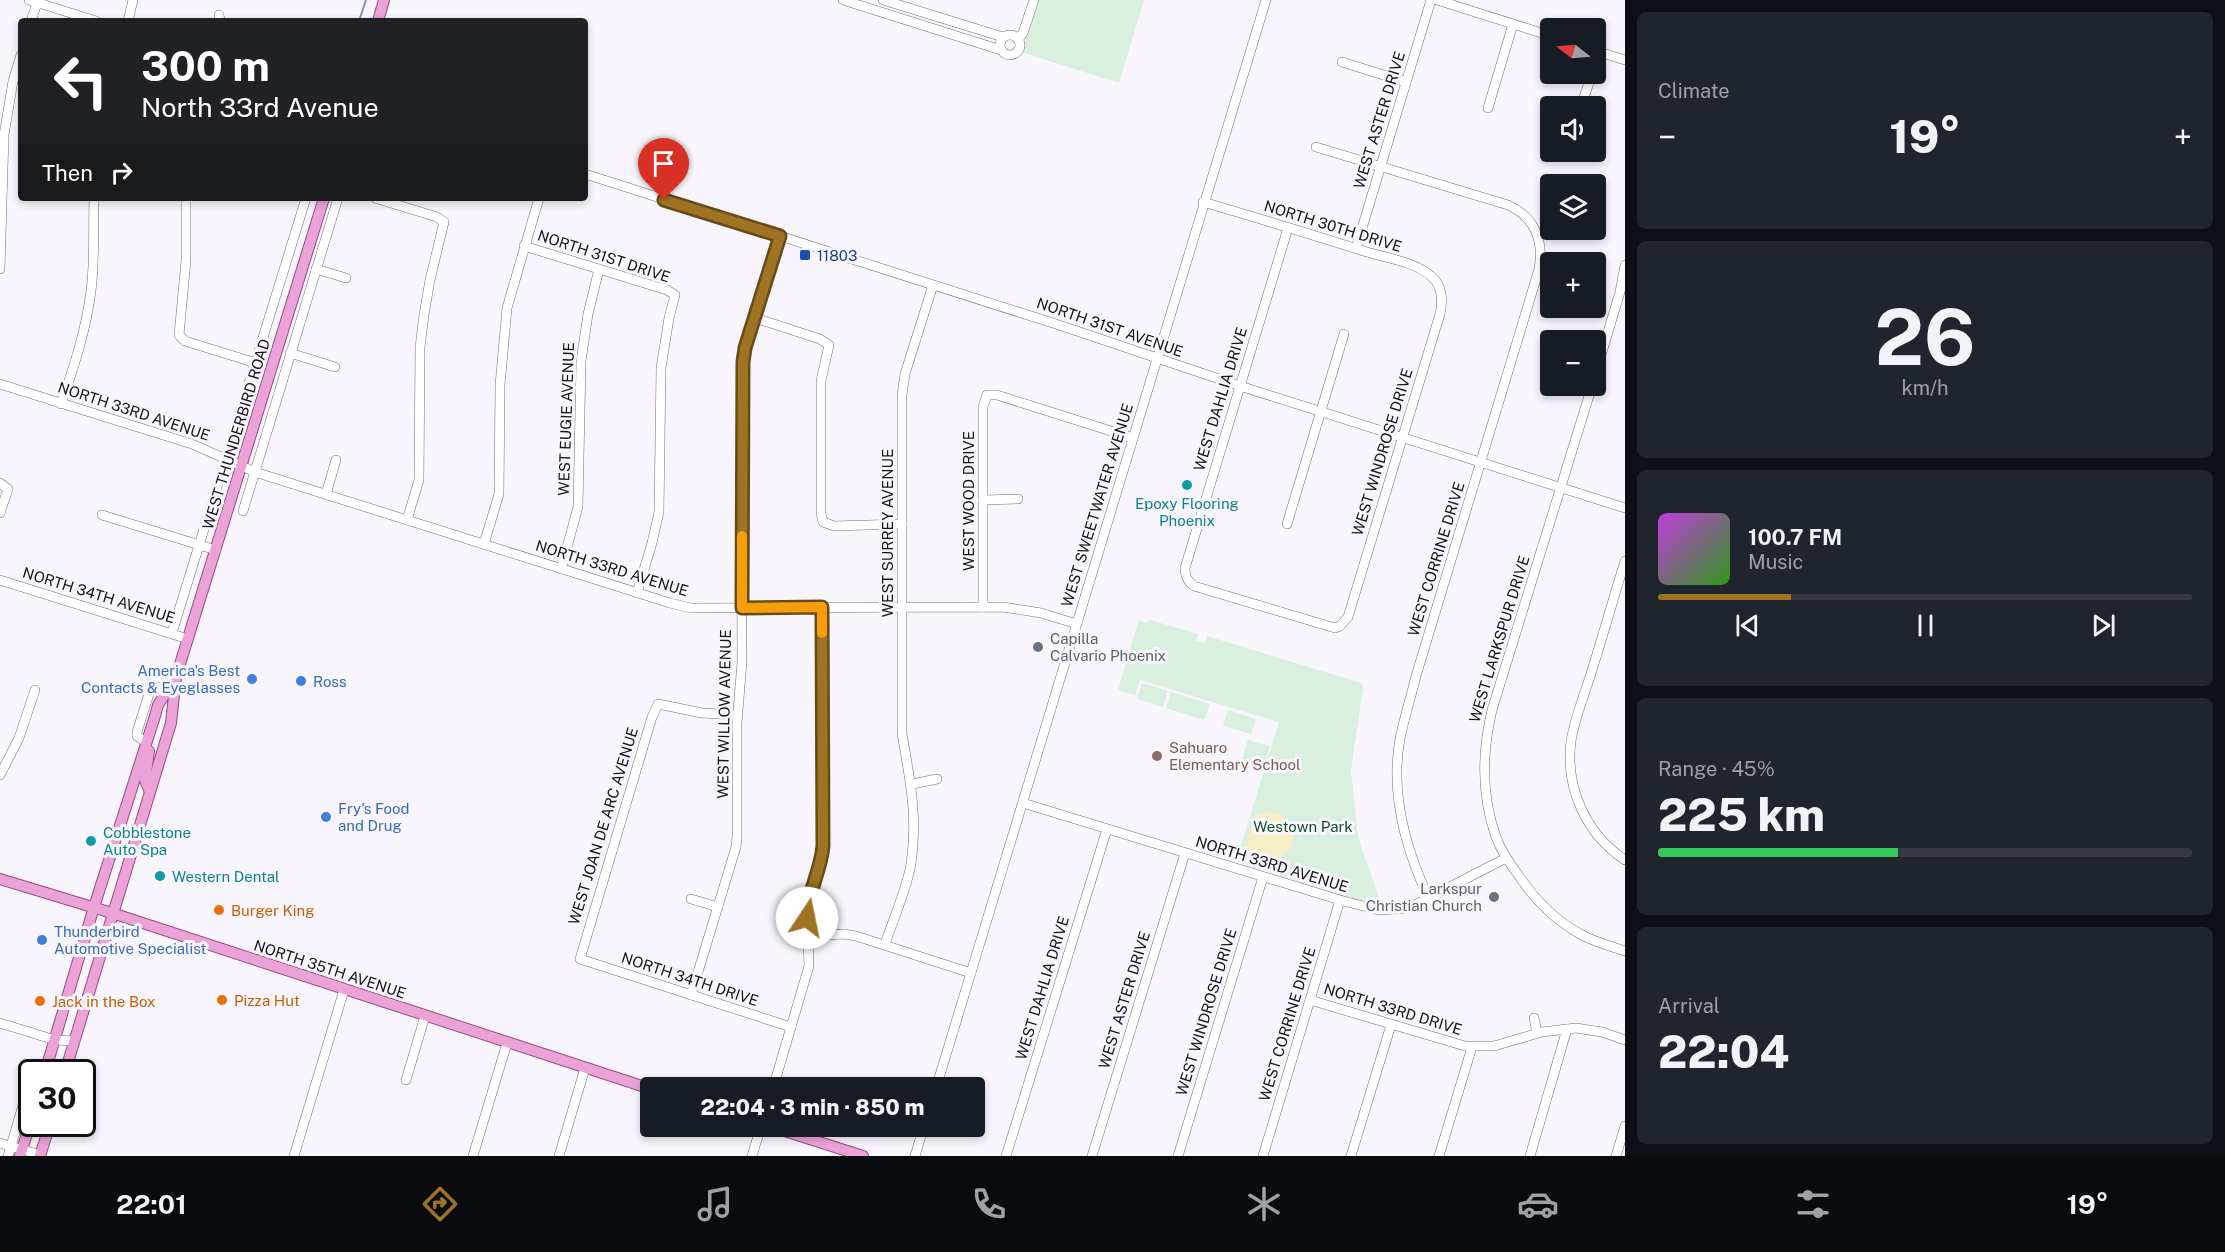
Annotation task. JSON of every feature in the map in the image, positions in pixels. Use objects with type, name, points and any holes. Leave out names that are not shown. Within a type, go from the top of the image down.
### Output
[{"type":"main road","points":[[379,18],[384,0]]},
{"type":"main road","name":"WEST THUNDERBIRD ROAD","points":[[69,1059],[172,718],[176,677],[323,201]]},
{"type":"main road","name":"WEST THUNDERBIRD ROAD","points":[[49,1059],[158,705],[176,677]]},
{"type":"main road","points":[[150,730],[149,754],[145,771],[145,780],[150,792]]},
{"type":"main road","name":"NORTH 35TH AVENUE","points":[[0,879],[112,913],[640,1086]]},
{"type":"main road","points":[[21,1153],[26,1137]]},
{"type":"main road","points":[[40,1156],[46,1137]]},
{"type":"main road","points":[[803,1137],[863,1156]]},
{"type":"street","points":[[129,18],[133,0]]},
{"type":"street","points":[[843,0],[1000,50],[1007,55],[1015,54],[1020,47],[1018,39],[1010,35],[1003,37],[883,0]]},
{"type":"street","points":[[1018,39],[1023,33],[1034,0]]},
{"type":"street","name":"WEST SWEETWATER AVENUE","points":[[939,1077],[1266,0]]},
{"type":"street","name":"WEST ASTER DRIVE","points":[[1356,248],[1431,0]]},
{"type":"street","points":[[1437,0],[1540,33]]},
{"type":"street","points":[[31,18],[34,1],[87,18]]},
{"type":"street","points":[[1488,108],[1513,24]]},
{"type":"street","points":[[1000,50],[1003,37]]},
{"type":"street","points":[[1606,56],[1625,60]]},
{"type":"street","points":[[1342,62],[1407,82]]},
{"type":"street","points":[[0,269],[4,135],[18,65]]},
{"type":"street","points":[[1316,147],[1381,166]]},
{"type":"street","name":"WEST CORRINE DRIVE","points":[[1381,166],[1508,204],[1540,226],[1539,269],[1416,676],[1400,740],[1397,794],[1406,839],[1429,899]]},
{"type":"street","name":"NORTH 31ST AVENUE","points":[[588,175],[1625,508]]},
{"type":"street","points":[[61,404],[81,341],[89,304],[93,264],[94,201]]},
{"type":"street","points":[[186,201],[186,260],[179,335],[184,342],[256,363]]},
{"type":"street","name":"WEST THUNDERBIRD ROAD","points":[[172,633],[305,201]]},
{"type":"street","name":"WEST THUNDERBIRD ROAD","points":[[243,511],[337,201]]},
{"type":"street","points":[[385,201],[437,217],[444,222],[430,280],[420,347],[418,480],[407,520]]},
{"type":"street","points":[[484,544],[499,494],[500,385],[507,308],[538,201]]},
{"type":"street","name":"NORTH 30TH DRIVE","points":[[1203,202],[1415,266],[1432,276],[1438,284]]},
{"type":"street","name":"WEST DAHLIA DRIVE","points":[[1288,228],[1185,568],[1187,580],[1194,586],[1330,627],[1340,626]]},
{"type":"street","name":"WEST WILLOW AVENUE","points":[[691,995],[736,847],[737,715],[742,669],[741,378],[745,348],[780,236]]},
{"type":"street","name":"NORTH 31ST DRIVE","points":[[524,246],[667,290],[675,295],[661,368],[659,512],[637,593]]},
{"type":"street","points":[[1606,339],[1620,292],[1625,265]]},
{"type":"street","points":[[316,269],[346,278]]},
{"type":"street","name":"WEST EUGIE AVENUE","points":[[561,569],[578,507],[581,361],[588,314],[599,269]]},
{"type":"street","points":[[1438,284],[1448,278]]},
{"type":"street","name":"WEST WINDROSE DRIVE","points":[[1340,626],[1348,618],[1440,314],[1442,298],[1438,284]]},
{"type":"street","name":"WEST SURREY AVENUE","points":[[885,945],[911,866],[914,819],[912,784],[902,734],[903,384],[933,285]]},
{"type":"street","points":[[754,318],[820,339],[829,345],[821,381],[821,513],[823,522],[834,526],[902,524]]},
{"type":"street","points":[[1287,524],[1344,334]]},
{"type":"street","points":[[290,353],[335,367]]},
{"type":"street","name":"NORTH 33RD AVENUE","points":[[0,384],[192,444],[255,472],[691,608],[1016,608],[1077,624]]},
{"type":"street","name":"WEST WOOD DRIVE","points":[[983,607],[983,407],[987,395],[997,395],[1133,438]]},
{"type":"street","name":"WEST LARKSPUR DRIVE","points":[[1589,396],[1487,732],[1484,753],[1485,786],[1496,837],[1506,858],[1531,894],[1552,915],[1580,934],[1625,951]]},
{"type":"street","points":[[326,494],[336,460]]},
{"type":"street","points":[[0,513],[4,486]]},
{"type":"street","points":[[983,500],[1018,499]]},
{"type":"street","points":[[102,515],[216,550]]},
{"type":"street","points":[[1625,561],[1575,725],[1570,757],[1573,785],[1584,815],[1600,838],[1625,860]]},
{"type":"street","name":"NORTH 34TH AVENUE","points":[[0,580],[188,639]]},
{"type":"street","points":[[776,1077],[809,966],[807,910],[822,857],[822,607]]},
{"type":"street","name":"WEST THUNDERBIRD ROAD","points":[[146,742],[137,736],[136,732],[154,678],[176,677]]},
{"type":"street","points":[[0,775],[18,738],[34,690]]},
{"type":"street","name":"WEST JOAN DE ARC AVENUE","points":[[580,958],[658,704],[702,713],[737,715]]},
{"type":"street","points":[[912,784],[937,779]]},
{"type":"street","name":"NORTH 33RD AVENUE","points":[[1023,803],[1362,907],[1383,910],[1409,908],[1506,858]]},
{"type":"street","name":"WEST DAHLIA DRIVE","points":[[1006,1156],[1107,829]]},
{"type":"street","name":"WEST ASTER DRIVE","points":[[1092,1156],[1185,853]]},
{"type":"street","name":"WEST WINDROSE DRIVE","points":[[1178,1156],[1263,877]]},
{"type":"street","points":[[691,899],[718,907]]},
{"type":"street","name":"WEST CORRINE DRIVE","points":[[1263,1156],[1340,900]]},
{"type":"street","points":[[808,936],[844,934],[971,973]]},
{"type":"street","name":"NORTH 34TH DRIVE","points":[[580,958],[791,1027]]},
{"type":"street","points":[[294,1156],[344,990]]},
{"type":"street","name":"NORTH 33RD DRIVE","points":[[1310,1000],[1472,1047],[1494,1046],[1537,1033],[1568,1029],[1602,1032],[1625,1040]]},
{"type":"street","points":[[406,1080],[425,1016]]},
{"type":"street","points":[[1534,1018],[1537,1033]]},
{"type":"street","points":[[0,1023],[55,1040],[74,1041]]},
{"type":"street","points":[[1351,1156],[1391,1025]]},
{"type":"street","points":[[1530,1156],[1568,1029]]},
{"type":"street","points":[[473,1156],[507,1043]]},
{"type":"street","points":[[1439,1156],[1472,1047]]},
{"type":"street","points":[[560,1156],[585,1068]]},
{"type":"street","points":[[9,1151],[18,1121]]},
{"type":"street","points":[[1616,1156],[1625,1126]]},
{"type":"street","points":[[752,1156],[758,1137]]},
{"type":"street","points":[[915,1156],[921,1137]]},
{"type":"street","points":[[0,1143],[9,1151],[40,1156]]},
{"type":"green space","points":[[1038,0],[1144,0],[1119,83],[1021,52]]},
{"type":"green space","name":"Westown Park","points":[[1139,619],[1145,623],[1150,620],[1198,634],[1196,641],[1205,643],[1207,636],[1361,683],[1363,688],[1351,770],[1358,837],[1381,904],[1354,899],[1236,862],[1279,722],[1140,680],[1135,695],[1118,690]]},
{"type":"green space","points":[[1142,683],[1168,691],[1163,707],[1137,699]]},
{"type":"green space","points":[[1171,692],[1210,704],[1204,720],[1166,708]]},
{"type":"green space","points":[[1228,710],[1256,719],[1251,734],[1223,726]]},
{"type":"green space","points":[[1248,740],[1270,746],[1264,765],[1242,759]]},
{"type":"sand","points":[[1266,812],[1283,815],[1293,827],[1291,845],[1287,852],[1279,858],[1248,850],[1245,846],[1255,815]]},
{"type":"waterway","points":[[360,18],[366,0]]},
{"type":"slow traffic","points":[[742,536],[742,608],[822,607],[822,633]]},
{"type":"place","name":"11803","points":[[805,255]]},
{"type":"place","name":"Epoxy Flooring Phoenix","points":[[1187,485]]},
{"type":"place","name":"Capilla Calvario Phoenix","points":[[1038,647]]},
{"type":"place","name":"America's Best Contacts & Eyeglasses","points":[[252,679]]},
{"type":"place","name":"Ross","points":[[301,681]]},
{"type":"place","name":"Sahuaro Elementary School","points":[[1157,756]]},
{"type":"place","name":"Fry's Food and Drug","points":[[326,817]]},
{"type":"place","name":"Cobblestone Auto Spa","points":[[91,841]]},
{"type":"place","name":"Western Dental","points":[[160,876]]},
{"type":"place","name":"Larkspur Christian Church","points":[[1494,897]]},
{"type":"place","name":"Burger King","points":[[219,910]]},
{"type":"place","name":"Thunderbird Automotive Specialist","points":[[42,940]]},
{"type":"place","name":"Pizza Hut","points":[[222,1000]]},
{"type":"place","name":"Jack in the Box","points":[[40,1001]]},
{"type":"route","points":[[664,200],[780,236],[745,348],[741,378],[742,608],[822,607],[823,846],[807,918]]}]
